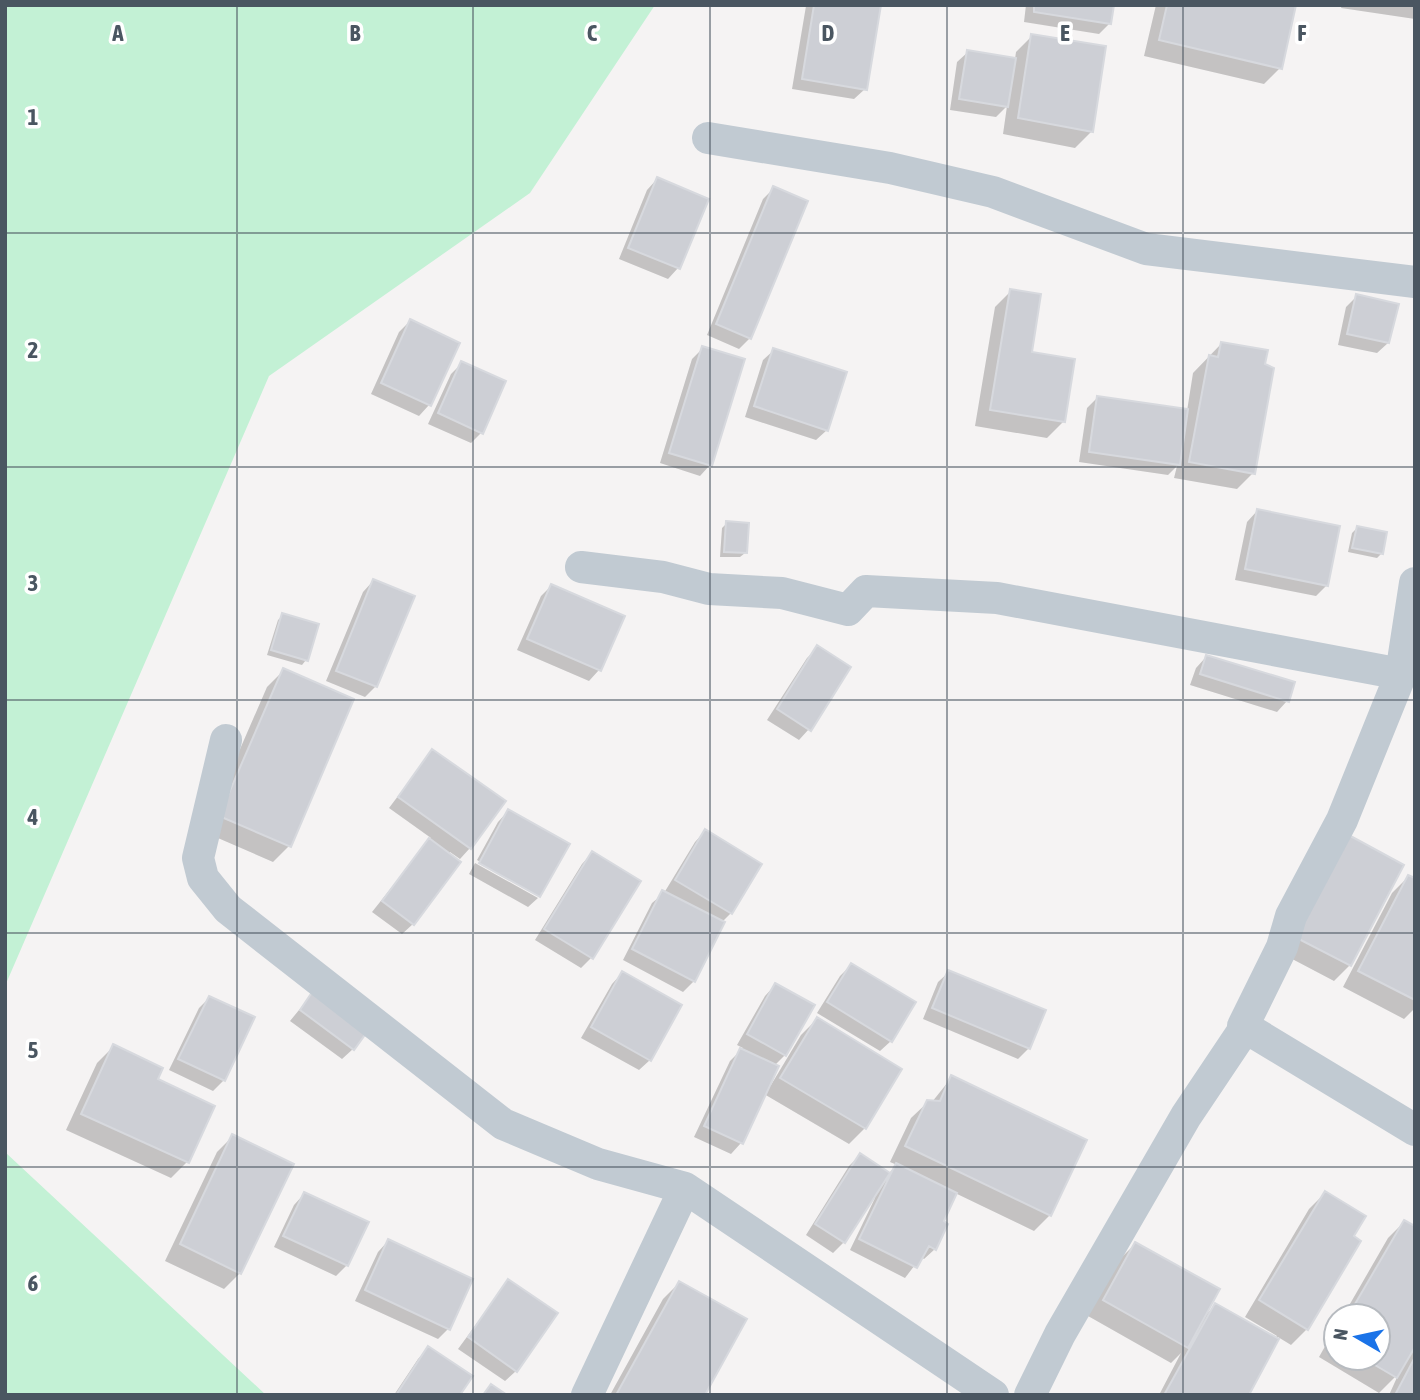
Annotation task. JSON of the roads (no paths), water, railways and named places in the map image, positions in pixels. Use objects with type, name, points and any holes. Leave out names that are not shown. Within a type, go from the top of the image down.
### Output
[{"type":"street","points":[[708,138],[890,168],[993,192],[1146,248],[1415,282]]},
{"type":"street","points":[[581,568],[663,577],[709,589],[782,593],[848,610],[866,591],[997,598],[1401,674]]},
{"type":"street","points":[[1030,1395],[1066,1322],[1186,1116],[1245,1028],[1243,1026],[1282,947],[1291,916],[1342,820],[1401,674],[1415,583]]},
{"type":"street","points":[[226,740],[198,858],[207,884],[228,909],[503,1124],[598,1164],[685,1188],[993,1395]]},
{"type":"street","points":[[1243,1026],[1415,1130]]},
{"type":"street","points":[[587,1395],[685,1188]]}]
